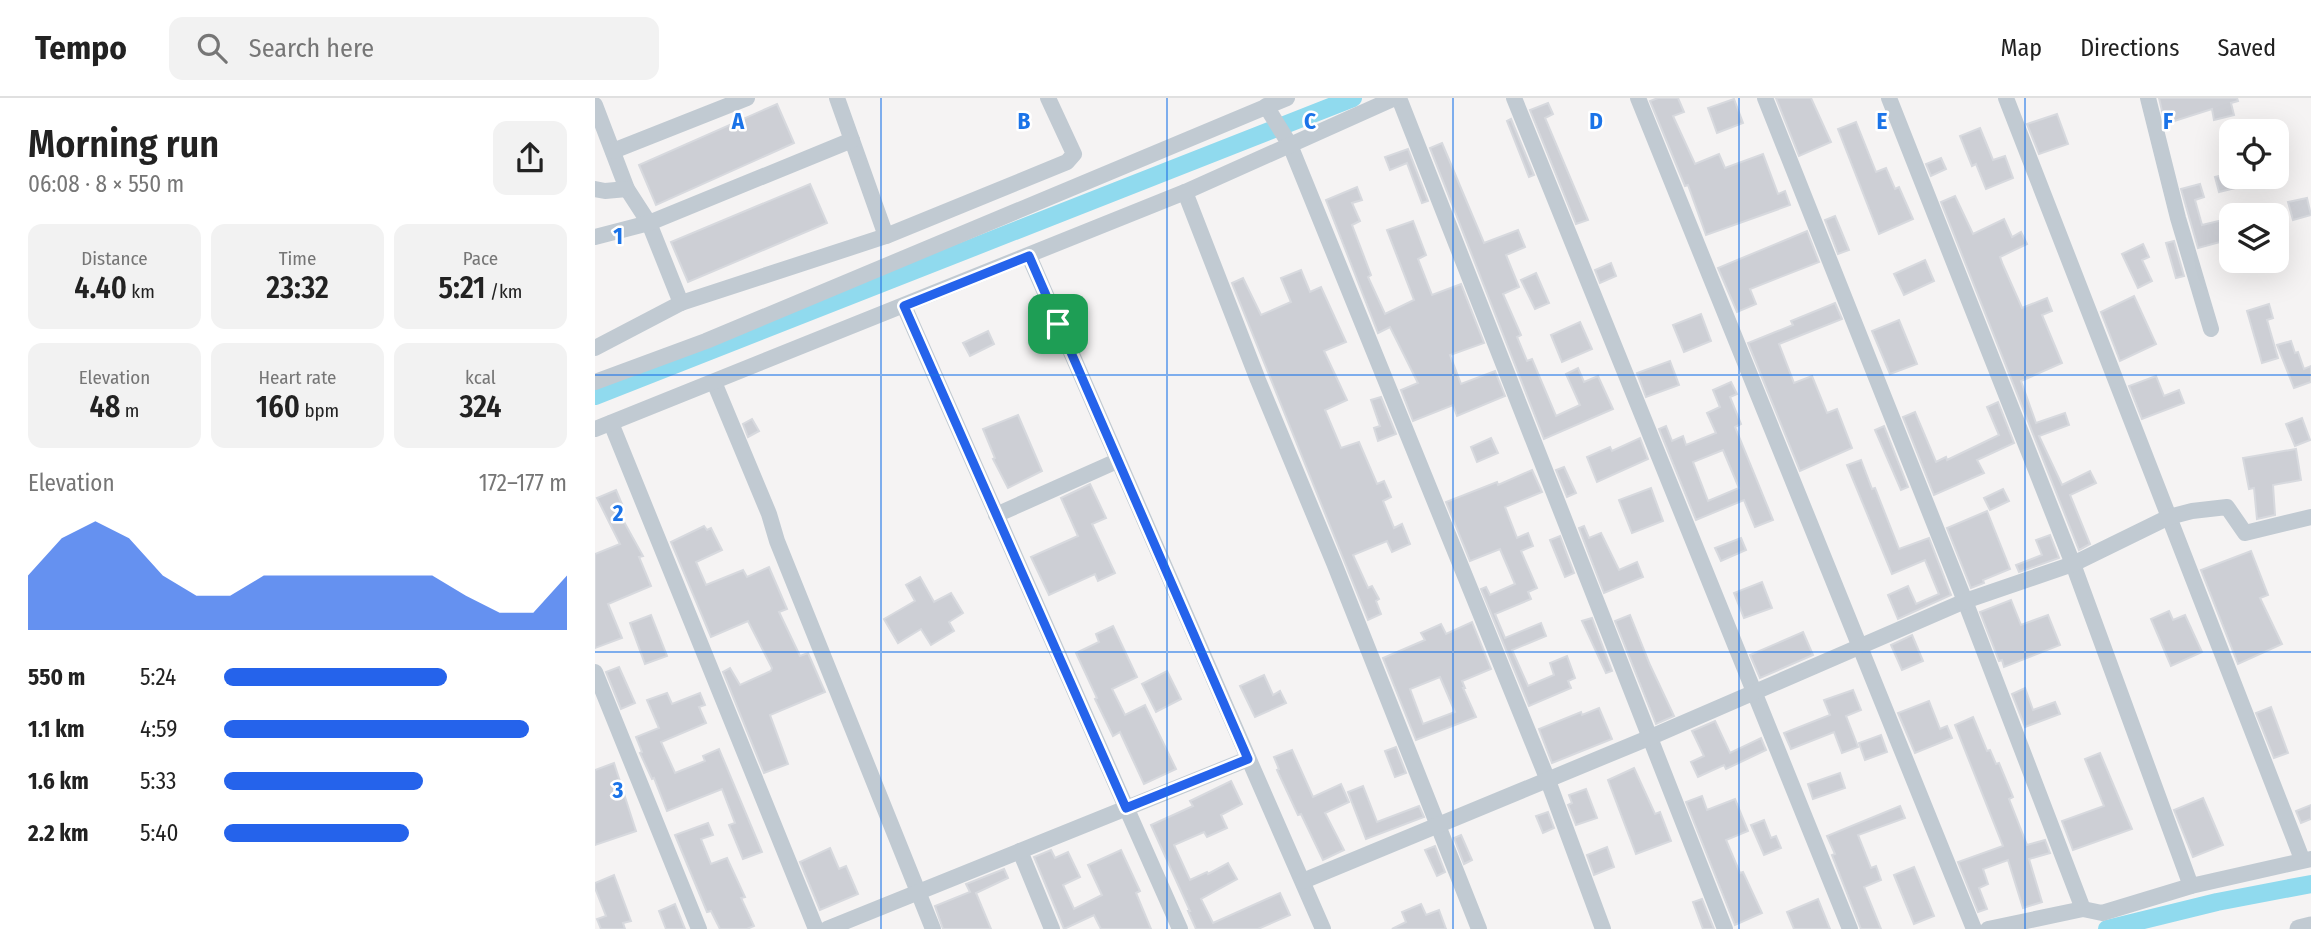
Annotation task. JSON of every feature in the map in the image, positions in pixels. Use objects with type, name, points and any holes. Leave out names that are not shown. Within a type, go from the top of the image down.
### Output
[{"type":"street","points":[[613,151],[747,98]]},
{"type":"street","points":[[837,98],[886,236]]},
{"type":"street","points":[[595,348],[681,303],[886,236],[1067,162],[1074,154],[1048,98]]},
{"type":"street","points":[[595,382],[706,341],[1287,98]]},
{"type":"street","points":[[816,929],[603,426],[1185,192],[1397,98],[1725,929]]},
{"type":"street","points":[[1514,98],[1850,929]]},
{"type":"street","points":[[1638,98],[1974,929]]},
{"type":"street","points":[[1765,98],[1965,601],[2083,909]]},
{"type":"street","points":[[1889,98],[2073,564],[2191,886]]},
{"type":"street","points":[[1988,929],[2083,909],[2102,913],[2191,886],[2306,859],[2006,98]]},
{"type":"street","points":[[2148,98],[2178,218],[2211,329]]},
{"type":"street","points":[[595,105],[627,189],[649,223],[681,303]]},
{"type":"street","points":[[1266,106],[1290,145],[1547,778],[1603,929]]},
{"type":"street","points":[[595,237],[649,223],[852,140]]},
{"type":"street","points":[[595,189],[627,189]]},
{"type":"street","points":[[1185,192],[1479,929]]},
{"type":"street","points":[[1029,256],[1323,929]]},
{"type":"street","points":[[904,306],[1180,929]]},
{"type":"street","points":[[714,382],[933,929]]},
{"type":"street","points":[[996,515],[1117,461]]},
{"type":"street","points":[[1303,881],[1651,737],[1965,601],[2073,564],[2169,517],[2227,507],[2245,533],[2311,517]]},
{"type":"street","points":[[595,672],[699,929]]},
{"type":"street","points":[[827,929],[1248,759]]},
{"type":"street","points":[[1020,851],[1052,929]]},
{"type":"street","points":[[2299,929],[2311,926]]},
{"type":"building","points":[[1658,98],[1678,98],[1684,112],[1673,116],[1695,164],[1719,154],[1725,168],[1763,154],[1778,194],[1785,191],[1790,205],[1706,235],[1688,185],[1685,186],[1650,101]]},
{"type":"building","points":[[1776,98],[1811,98],[1831,142],[1799,156]]},
{"type":"building","points":[[2159,98],[2237,98],[2238,101],[2231,103],[2234,115],[2214,120],[2212,109],[2165,124]]},
{"type":"building","points":[[1734,99],[1743,123],[1717,133],[1708,108]]},
{"type":"building","points":[[1548,103],[1553,114],[1545,118],[1588,220],[1576,224],[1530,110]]},
{"type":"building","points":[[777,104],[794,143],[656,205],[639,165]]},
{"type":"building","points":[[2057,114],[2068,144],[2039,154],[2027,124]]},
{"type":"building","points":[[1511,119],[1534,175],[1529,177],[1507,121]]},
{"type":"building","points":[[1856,122],[1876,172],[1886,168],[1895,189],[1899,187],[1913,219],[1879,234],[1838,129]]},
{"type":"building","points":[[1980,128],[1993,160],[2005,156],[2013,178],[1986,189],[1976,164],[1972,166],[1960,136]]},
{"type":"building","points":[[1442,143],[1484,243],[1518,230],[1525,247],[1506,255],[1519,287],[1503,294],[1521,335],[1517,337],[1527,361],[1532,359],[1556,416],[1580,405],[1566,374],[1578,368],[1584,382],[1598,376],[1613,409],[1544,439],[1430,148]]},
{"type":"building","points":[[1408,149],[1428,201],[1422,203],[1407,163],[1390,170],[1385,157]]},
{"type":"building","points":[[1941,158],[1946,169],[1931,176],[1926,164]]},
{"type":"building","points":[[2219,176],[2219,189],[2231,189],[2219,192],[2215,177]]},
{"type":"building","points":[[810,184],[827,223],[688,282],[671,242]]},
{"type":"building","points":[[2200,184],[2204,197],[2195,200],[2202,225],[2219,221],[2219,242],[2198,248],[2181,189]]},
{"type":"building","points":[[1357,187],[1362,200],[1352,203],[1360,221],[1352,225],[1371,275],[1368,277],[1385,314],[1414,300],[1387,230],[1413,221],[1426,255],[1418,259],[1432,295],[1461,284],[1484,343],[1450,355],[1461,384],[1495,371],[1505,396],[1457,416],[1453,405],[1413,421],[1401,390],[1418,383],[1390,327],[1378,333],[1326,200]]},
{"type":"building","points":[[1955,196],[1973,234],[2004,219],[2012,237],[2021,232],[2027,244],[2000,257],[2003,265],[2022,308],[2047,298],[2052,311],[2042,315],[2062,363],[2021,381],[2036,423],[2065,413],[2069,425],[2039,436],[2062,485],[2090,471],[2096,483],[2070,495],[2090,544],[2079,550],[1941,202]]},
{"type":"building","points":[[2307,198],[2311,215],[2293,220],[2288,202]]},
{"type":"building","points":[[1835,216],[1849,250],[1838,254],[1825,220]]},
{"type":"building","points":[[1807,231],[1819,262],[1750,289],[1756,304],[1737,312],[1718,268]]},
{"type":"building","points":[[2174,241],[2184,276],[2176,278],[2166,243]]},
{"type":"building","points":[[2143,244],[2149,257],[2142,260],[2152,281],[2138,288],[2122,254]]},
{"type":"building","points":[[1925,260],[1934,281],[1904,295],[1894,274]]},
{"type":"building","points":[[1611,263],[1616,276],[1600,283],[1595,270]]},
{"type":"building","points":[[1301,270],[1310,292],[1321,287],[1346,342],[1324,351],[1347,400],[1325,410],[1341,448],[1359,442],[1377,484],[1384,481],[1391,497],[1383,501],[1394,528],[1402,524],[1410,544],[1392,552],[1387,541],[1353,555],[1368,588],[1372,586],[1379,599],[1376,601],[1381,614],[1368,620],[1232,283],[1243,278],[1261,315],[1291,302],[1281,278]]},
{"type":"building","points":[[1536,273],[1549,303],[1535,309],[1521,280]]},
{"type":"building","points":[[2134,296],[2156,344],[2120,361],[2101,312]]},
{"type":"building","points":[[1835,303],[1842,319],[1779,344],[1794,383],[1812,376],[1827,413],[1837,409],[1852,448],[1800,471],[1748,343],[1793,325],[1791,321]]},
{"type":"building","points":[[2269,304],[2273,318],[2267,320],[2278,358],[2262,363],[2247,311]]},
{"type":"building","points":[[1701,314],[1711,341],[1684,352],[1673,325]]},
{"type":"building","points":[[1899,320],[1917,364],[1890,374],[1872,331]]},
{"type":"building","points":[[1580,322],[1592,349],[1562,362],[1551,335]]},
{"type":"building","points":[[988,331],[994,344],[970,356],[963,343]]},
{"type":"building","points":[[2291,341],[2304,369],[2311,366],[2311,382],[2294,388],[2277,345]]},
{"type":"building","points":[[1670,361],[1679,385],[1646,397],[1637,373]]},
{"type":"building","points":[[2156,376],[2164,396],[2179,390],[2184,403],[2142,419],[2129,386]]},
{"type":"building","points":[[1731,382],[1737,394],[1730,397],[1741,424],[1735,427],[1773,520],[1755,527],[1744,500],[1696,520],[1659,429],[1666,426],[1672,441],[1683,436],[1686,445],[1716,433],[1707,413],[1720,407],[1713,390]],"holes":[[[1723,450],[1739,488],[1708,501],[1693,462]]]},
{"type":"building","points":[[1381,397],[1396,434],[1378,441],[1374,428],[1380,426],[1371,400]]},
{"type":"building","points":[[1998,402],[2014,443],[1977,460],[1984,473],[1934,495],[1903,417],[1915,412],[1936,462],[1946,457],[1947,460],[1999,435],[1987,407]]},
{"type":"building","points":[[1018,415],[1042,471],[1008,488],[993,459],[995,458],[983,429]]},
{"type":"building","points":[[2302,418],[2310,440],[2295,446],[2286,424]]},
{"type":"building","points":[[752,419],[759,431],[748,437],[743,424]]},
{"type":"building","points":[[1884,426],[1908,487],[1901,490],[1875,430]]},
{"type":"building","points":[[1491,438],[1498,453],[1477,462],[1471,447]]},
{"type":"building","points":[[1640,438],[1648,459],[1597,482],[1587,457],[1610,447],[1612,451]]},
{"type":"building","points":[[2296,449],[2301,480],[2273,485],[2275,515],[2257,519],[2254,488],[2249,489],[2243,458]]},
{"type":"building","points":[[1861,460],[1899,549],[1929,538],[1951,595],[1898,619],[1888,595],[1908,586],[1916,604],[1939,594],[1925,560],[1892,574],[1847,465]]},
{"type":"building","points":[[1564,467],[1576,493],[1567,497],[1556,470]]},
{"type":"building","points":[[1532,470],[1542,492],[1505,507],[1517,538],[1528,533],[1533,546],[1521,551],[1537,588],[1528,592],[1531,599],[1495,614],[1505,638],[1541,623],[1546,636],[1512,650],[1528,686],[1554,675],[1550,663],[1567,656],[1575,678],[1568,681],[1571,688],[1529,706],[1481,589],[1486,587],[1490,595],[1515,584],[1500,549],[1470,561],[1446,502],[1497,482],[1498,485]]},
{"type":"building","points":[[1090,484],[1106,518],[1092,524],[1115,573],[1098,581],[1095,574],[1049,595],[1031,557],[1078,536],[1061,498]]},
{"type":"building","points":[[1651,488],[1663,521],[1632,533],[1619,500]]},
{"type":"building","points":[[2003,489],[2009,501],[1990,510],[1984,498]]},
{"type":"building","points":[[616,490],[624,509],[618,511],[643,556],[639,557],[651,586],[608,604],[622,638],[595,648],[595,554],[620,544],[597,498]]},
{"type":"building","points":[[1987,511],[2010,569],[1971,588],[1947,528]]},
{"type":"building","points":[[704,526],[707,530],[711,528],[722,550],[696,562],[706,585],[743,570],[747,577],[769,567],[787,609],[779,612],[800,656],[808,653],[825,692],[770,715],[788,764],[764,773],[723,672],[730,668],[740,685],[771,671],[772,668],[748,621],[711,637],[671,542]]},
{"type":"building","points":[[1584,526],[1589,538],[1601,533],[1619,570],[1637,562],[1643,577],[1604,593],[1579,528]]},
{"type":"building","points":[[2050,535],[2059,558],[2019,572],[2016,565],[2042,555],[2036,540]]},
{"type":"building","points":[[1560,536],[1574,573],[1565,577],[1550,540]]},
{"type":"building","points":[[1741,538],[1746,550],[1721,561],[1715,548]]},
{"type":"building","points":[[2251,551],[2268,595],[2260,598],[2282,644],[2238,664],[2201,570]]},
{"type":"building","points":[[920,577],[934,602],[951,593],[963,613],[949,622],[954,631],[931,645],[921,629],[898,643],[884,619],[915,601],[906,585]]},
{"type":"building","points":[[1762,582],[1772,608],[1744,618],[1734,593]]},
{"type":"building","points":[[2011,600],[2021,625],[2048,615],[2060,645],[2004,667],[2002,660],[1999,661],[1980,612]]},
{"type":"building","points":[[2169,611],[2173,620],[2185,615],[2202,652],[2171,666],[2151,619]]},
{"type":"building","points":[[651,615],[667,656],[645,664],[630,623]]},
{"type":"building","points":[[1630,615],[1674,716],[1656,724],[1615,621]]},
{"type":"building","points":[[1592,618],[1612,671],[1606,673],[1582,621]]},
{"type":"building","points":[[1472,622],[1491,669],[1462,681],[1476,717],[1416,740],[1383,658],[1425,640],[1421,633],[1441,624],[1446,634]],"holes":[[[1440,677],[1455,712],[1423,724],[1410,689]]]},
{"type":"building","points":[[1113,626],[1137,677],[1112,689],[1125,715],[1145,705],[1176,769],[1144,784],[1120,732],[1113,736],[1076,653],[1099,642],[1096,634]]},
{"type":"building","points":[[1803,632],[1813,655],[1760,678],[1750,655]]},
{"type":"building","points":[[1912,635],[1923,661],[1902,670],[1891,645]]},
{"type":"building","points":[[619,667],[635,703],[621,709],[606,672]]},
{"type":"building","points":[[1167,671],[1181,699],[1156,712],[1142,684]]},
{"type":"building","points":[[1264,675],[1273,695],[1280,691],[1286,703],[1255,717],[1240,686]]},
{"type":"building","points":[[2025,688],[2033,710],[2055,702],[2060,714],[2025,727],[2012,694]]},
{"type":"building","points":[[1853,690],[1861,710],[1846,716],[1858,747],[1842,753],[1834,732],[1791,749],[1784,733],[1830,715],[1824,700]]},
{"type":"building","points":[[667,693],[672,704],[700,693],[705,705],[699,707],[706,723],[661,742],[675,773],[705,761],[703,756],[719,749],[762,852],[743,859],[729,825],[735,823],[722,789],[667,811],[654,778],[652,779],[640,753],[642,752],[636,737],[659,728],[647,700]]},
{"type":"building","points":[[1929,701],[1940,729],[1947,726],[1952,738],[1915,753],[1898,713]]},
{"type":"building","points":[[2271,707],[2288,753],[2274,758],[2256,713]]},
{"type":"building","points":[[1599,708],[1612,739],[1552,763],[1539,729],[1581,712],[1582,715]]},
{"type":"building","points":[[1973,717],[1987,751],[1990,750],[1996,764],[1999,763],[2013,797],[2009,799],[2027,845],[2045,840],[2050,853],[2029,859],[2042,902],[2023,908],[2008,860],[1983,869],[1988,884],[1979,888],[1987,909],[1978,912],[1958,862],[2003,846],[1955,725]]},
{"type":"building","points":[[1715,721],[1730,753],[1761,738],[1766,750],[1726,769],[1724,765],[1698,777],[1691,762],[1704,756],[1692,731]]},
{"type":"building","points":[[1881,735],[1887,752],[1865,760],[1859,743]]},
{"type":"building","points":[[1396,747],[1406,773],[1395,777],[1385,751]]},
{"type":"building","points":[[1292,750],[1313,797],[1341,784],[1349,802],[1325,813],[1344,850],[1323,860],[1277,770],[1279,769],[1274,757]]},
{"type":"building","points":[[2100,753],[2132,829],[2073,850],[2062,821],[2104,806],[2085,759]]},
{"type":"building","points":[[614,763],[636,831],[595,845],[595,770]]},
{"type":"building","points":[[1634,768],[1655,814],[1660,812],[1671,841],[1636,854],[1608,780]]},
{"type":"building","points":[[1840,773],[1845,788],[1813,799],[1808,784]]},
{"type":"building","points":[[1231,781],[1242,804],[1221,815],[1227,828],[1207,837],[1204,832],[1174,845],[1190,880],[1228,863],[1237,879],[1201,899],[1213,923],[1280,893],[1290,915],[1258,929],[1196,929],[1151,825],[1193,806],[1190,801]]},
{"type":"building","points":[[1363,786],[1377,822],[1419,806],[1424,817],[1366,839],[1348,792]]},
{"type":"building","points":[[1586,789],[1597,818],[1576,825],[1568,805],[1572,803],[1569,795]]},
{"type":"building","points":[[1702,796],[1707,810],[1735,799],[1748,831],[1726,840],[1762,913],[1735,925],[1686,802]]},
{"type":"building","points":[[2203,798],[2223,845],[2193,857],[2174,810]]},
{"type":"building","points":[[2311,805],[2311,819],[2301,823],[2296,811]]},
{"type":"building","points":[[1900,806],[1905,818],[1858,835],[1871,868],[1876,866],[1881,880],[1864,887],[1881,929],[1861,929],[1827,836]]},
{"type":"building","points":[[1548,812],[1554,828],[1543,833],[1536,816]]},
{"type":"building","points":[[1764,820],[1771,838],[1776,836],[1781,848],[1764,855],[1751,825]]},
{"type":"building","points":[[708,823],[713,835],[701,839],[711,864],[727,858],[745,897],[741,898],[754,926],[747,929],[720,929],[711,911],[707,912],[675,835]]},
{"type":"building","points":[[1461,835],[1472,860],[1464,864],[1454,838]]},
{"type":"building","points":[[1435,846],[1445,872],[1437,876],[1425,850]]},
{"type":"building","points":[[1607,847],[1614,867],[1594,875],[1587,855]]},
{"type":"building","points":[[830,848],[839,869],[846,866],[858,894],[820,910],[800,862]]},
{"type":"building","points":[[1051,850],[1055,858],[1068,852],[1080,877],[1063,885],[1074,909],[1102,895],[1088,865],[1121,850],[1140,891],[1136,893],[1151,929],[1101,929],[1094,915],[1064,929],[1034,857]]},
{"type":"building","points":[[1914,867],[1934,916],[1914,924],[1894,875]]},
{"type":"building","points":[[1004,869],[1008,878],[976,893],[991,929],[943,929],[935,906],[970,892],[966,884]]},
{"type":"building","points":[[614,875],[631,921],[623,923],[625,929],[601,929],[597,919],[606,916],[595,883]]},
{"type":"building","points":[[1702,899],[1714,929],[1703,929],[1693,902]]},
{"type":"building","points":[[1818,899],[1830,929],[1794,929],[1787,912]]},
{"type":"building","points":[[675,904],[685,929],[666,929],[659,911]]},
{"type":"building","points":[[1421,904],[1426,915],[1439,910],[1446,929],[1392,929],[1406,922],[1402,912]]},
{"type":"waterway","points":[[595,396],[1353,98]]},
{"type":"waterway","points":[[2107,929],[2217,902],[2311,884]]},
{"type":"route","points":[[1029,256],[1058,324],[1248,759],[1126,808],[904,306],[1029,256]]}]
